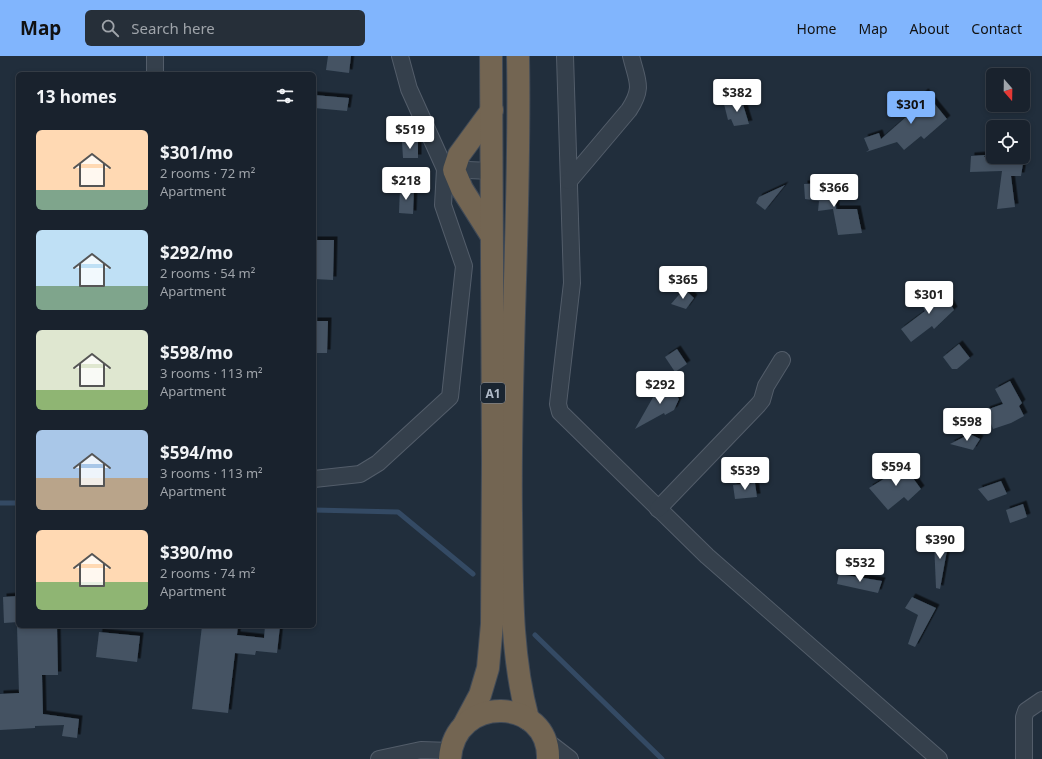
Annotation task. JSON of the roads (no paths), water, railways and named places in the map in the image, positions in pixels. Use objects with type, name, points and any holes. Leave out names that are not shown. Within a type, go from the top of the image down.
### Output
[{"type":"highway","name":"A1","points":[[450,755],[455,737],[464,725],[480,695],[488,668],[492,624],[493,454],[491,56]]},
{"type":"highway","name":"A1","points":[[518,56],[519,171],[510,459],[512,623],[520,688],[528,719]]},
{"type":"highway","points":[[491,235],[450,170],[459,155],[492,110]]},
{"type":"highway","name":"A1","points":[[464,725],[473,718],[495,710],[506,710],[528,719],[537,728],[546,749]]},
{"type":"street","points":[[155,56],[155,72]]},
{"type":"street","points":[[316,479],[360,474],[378,463],[450,396],[464,266],[443,205],[450,170],[409,89],[400,56]]},
{"type":"street","points":[[565,56],[572,283],[558,404],[560,412],[707,556],[939,759]]},
{"type":"street","points":[[569,182],[629,110],[637,97],[639,91],[631,56]]},
{"type":"street","points":[[450,170],[491,171]]},
{"type":"street","points":[[658,509],[758,405],[762,400],[766,386],[782,360]]},
{"type":"street","points":[[1024,759],[1024,717],[1026,711],[1042,700]]},
{"type":"street","points":[[546,749],[570,759]]},
{"type":"street","points":[[378,759],[421,750],[450,755]]},
{"type":"waterway","points":[[0,503],[16,503]]},
{"type":"waterway","points":[[316,510],[398,512],[473,574]]},
{"type":"waterway","points":[[535,635],[662,759]]}]
